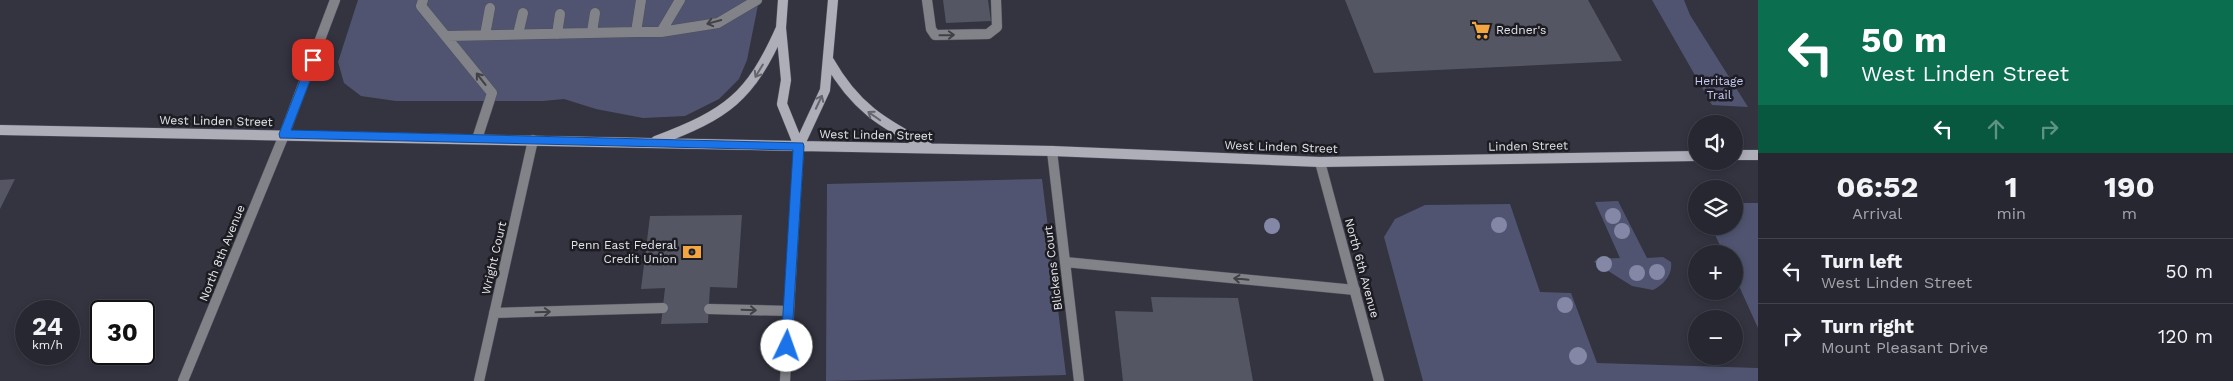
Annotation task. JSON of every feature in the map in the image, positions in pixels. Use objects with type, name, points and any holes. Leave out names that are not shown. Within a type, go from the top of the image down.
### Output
[{"type":"street","name":"North 8th Avenue","points":[[183,381],[284,134],[335,0]]},
{"type":"street","points":[[423,0],[421,6],[492,93],[477,139]]},
{"type":"street","points":[[636,32],[642,0]]},
{"type":"street","points":[[661,32],[680,0]]},
{"type":"street","points":[[447,36],[661,32],[718,22],[757,0]]},
{"type":"street","points":[[784,0],[781,28],[786,80],[782,104],[799,146]]},
{"type":"street","points":[[785,381],[799,146],[825,90],[833,0]]},
{"type":"street","points":[[927,0],[930,30],[935,35],[988,34],[997,27],[996,0]]},
{"type":"street","points":[[484,35],[490,8]]},
{"type":"street","points":[[592,32],[595,13]]},
{"type":"street","points":[[518,34],[523,14]]},
{"type":"street","points":[[557,34],[560,14]]},
{"type":"street","points":[[650,144],[694,127],[737,99],[753,82],[781,28]]},
{"type":"street","points":[[828,61],[837,78],[857,103],[871,115],[931,149]]},
{"type":"street","name":"West Linden Street","points":[[0,130],[284,134],[650,144],[1052,151],[1361,162]]},
{"type":"street","name":"Wright Court","points":[[479,381],[533,140]]},
{"type":"street","name":"Blickens Court","points":[[1052,151],[1079,381]]},
{"type":"street","points":[[1743,155],[1758,155]]},
{"type":"street","name":"Linden Street","points":[[1361,162],[1688,156]]},
{"type":"street","name":"North 6th Avenue","points":[[1320,162],[1379,381]]},
{"type":"street","points":[[1065,262],[1355,290]]},
{"type":"street","points":[[494,313],[663,308]]},
{"type":"street","points":[[709,309],[789,311]]},
{"type":"green space","points":[[358,0],[759,0],[747,60],[739,79],[719,99],[685,116],[643,118],[596,109],[564,99],[543,101],[396,101],[361,96],[344,83],[338,62]]},
{"type":"green space","name":"Heritage Trail","points":[[1652,0],[1684,0],[1690,15],[1748,107],[1712,105]]},
{"type":"green space","points":[[1042,179],[1066,375],[826,381],[827,184]]},
{"type":"green space","points":[[1618,201],[1647,258],[1663,257],[1671,262],[1671,271],[1667,279],[1653,290],[1632,286],[1594,262],[1597,259],[1620,258],[1595,202]]},
{"type":"green space","points":[[1743,203],[1758,203],[1758,328],[1743,295],[1743,245],[1720,245],[1715,235],[1743,235]]},
{"type":"green space","points":[[1510,204],[1540,292],[1571,293],[1597,363],[1758,368],[1758,381],[1423,381],[1384,237],[1395,219],[1425,205]]},
{"type":"building","points":[[943,0],[988,0],[991,21],[946,23]]},
{"type":"building","name":"Redner's","points":[[1345,0],[1588,0],[1622,61],[1374,73]]},
{"type":"building","points":[[15,179],[0,209],[0,180]]},
{"type":"building","name":"Penn East Federal Credit Union","points":[[742,215],[737,288],[710,287],[708,323],[661,324],[665,288],[641,289],[650,216]]},
{"type":"building","points":[[1151,297],[1238,298],[1253,381],[1123,381],[1115,311],[1153,312]]},
{"type":"place","name":"Redner's","points":[[1481,30]]},
{"type":"place","name":"Penn East Federal Credit Union","points":[[692,252]]},
{"type":"route","points":[[313,60],[284,134],[799,146],[787,346]]}]
